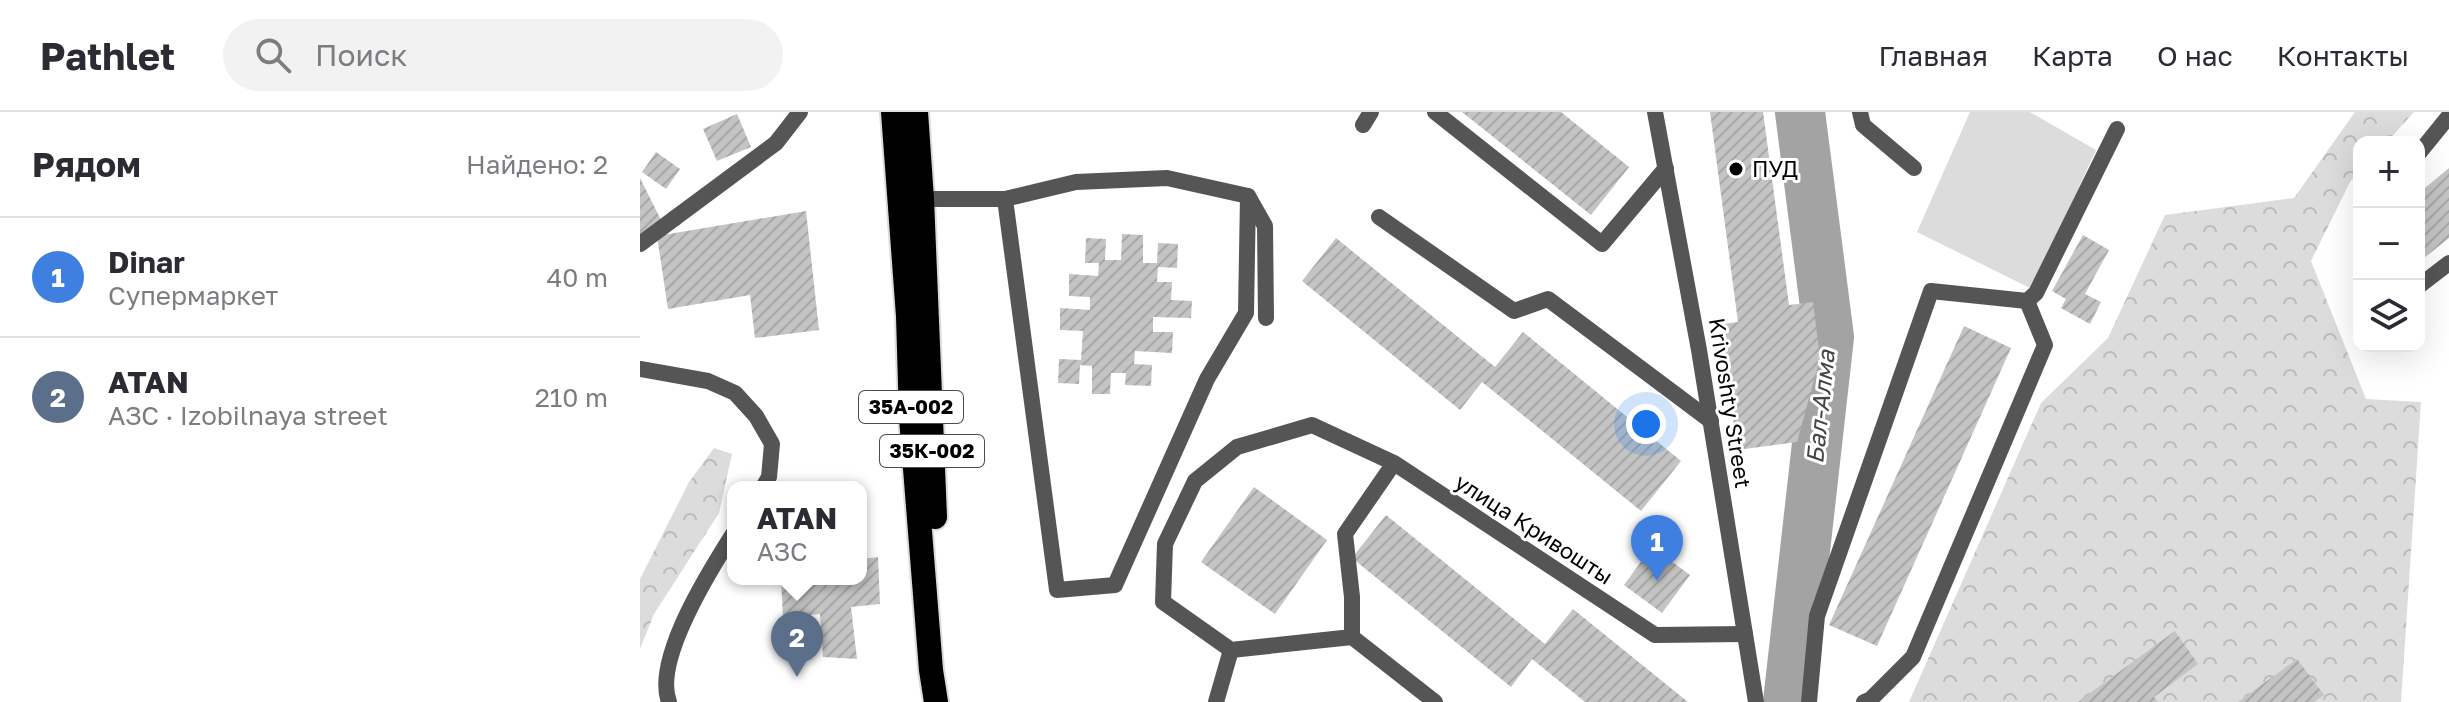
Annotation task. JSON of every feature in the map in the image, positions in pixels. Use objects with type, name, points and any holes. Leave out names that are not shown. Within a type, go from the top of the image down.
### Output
[{"type":"highway","name":"35А-002","points":[[893,112],[908,316],[913,447],[936,702]]},
{"type":"highway","name":"35К-002","points":[[916,112],[944,702]]},
{"type":"street","points":[[640,244],[776,143],[800,112]]},
{"type":"street","points":[[1435,112],[1602,244],[1666,168]]},
{"type":"street","name":"Krivoshty Street","points":[[1655,112],[1711,421],[1756,702]]},
{"type":"street","points":[[1860,112],[1863,125],[1914,168]]},
{"type":"street","points":[[2425,146],[2449,116]]},
{"type":"street","points":[[1809,702],[1817,616],[1931,291],[2027,301],[2036,293],[2117,129]]},
{"type":"street","points":[[922,199],[1005,199],[1076,182],[1167,178],[1248,196],[1265,226],[1266,318]]},
{"type":"street","points":[[1005,199],[1057,590],[1115,585],[1207,379],[1246,313],[1248,196]]},
{"type":"street","points":[[1379,217],[1514,311],[1548,299],[1711,421]]},
{"type":"street","points":[[2425,281],[2449,263]]},
{"type":"street","points":[[1864,702],[1871,699],[1913,657],[2045,345],[2027,301]]},
{"type":"street","points":[[640,369],[708,381],[735,393],[756,416],[772,444],[767,481]]},
{"type":"street","name":"улица Кривошты","points":[[1231,650],[1163,602],[1165,544],[1195,481],[1237,447],[1312,425],[1394,463],[1655,635],[1745,634]]},
{"type":"street","points":[[1352,637],[1352,597],[1345,534],[1394,463]]},
{"type":"street","points":[[669,702],[665,691],[674,644],[691,605],[727,544]]},
{"type":"street","points":[[1216,702],[1231,650],[1352,637],[1435,702]]},
{"type":"green space","points":[[1970,112],[2030,112],[2096,150],[2032,289],[1917,232]]},
{"type":"green space","points":[[2355,112],[2414,112],[2392,136],[2353,136],[2353,179],[2311,261],[2366,399],[2421,402],[2401,702],[1909,702],[2041,403],[2108,338],[2165,215],[2294,198]]},
{"type":"green space","points":[[714,448],[732,454],[719,513],[654,614],[640,649],[640,579],[689,482]]},
{"type":"building","points":[[1462,112],[1561,112],[1629,167],[1591,215]]},
{"type":"building","points":[[1710,112],[1763,112],[1789,305],[1813,302],[1820,358],[1797,442],[1737,450],[1721,324],[1738,322]]},
{"type":"building","points":[[737,114],[751,147],[717,161],[703,129]]},
{"type":"building","points":[[656,152],[680,169],[666,189],[642,172]]},
{"type":"building","points":[[2449,168],[2449,238],[2425,257],[2425,208],[2425,188]]},
{"type":"building","points":[[640,178],[663,224],[640,235]]},
{"type":"building","points":[[806,211],[819,330],[755,338],[750,295],[668,309],[657,236]]},
{"type":"building","points":[[1122,234],[1143,235],[1143,263],[1157,263],[1158,243],[1178,244],[1177,268],[1158,267],[1157,282],[1172,282],[1171,300],[1192,301],[1191,318],[1153,317],[1153,332],[1173,332],[1172,353],[1135,351],[1134,364],[1152,365],[1151,386],[1125,385],[1126,373],[1111,373],[1110,394],[1092,394],[1092,366],[1080,365],[1079,384],[1058,383],[1059,359],[1081,360],[1083,331],[1060,330],[1060,308],[1090,310],[1090,297],[1069,296],[1069,274],[1098,276],[1099,263],[1085,263],[1086,238],[1106,239],[1105,260],[1121,260]]},
{"type":"building","points":[[2083,235],[2109,250],[2085,294],[2101,302],[2090,324],[2061,308],[2066,299],[2052,291]]},
{"type":"building","points":[[1336,238],[1495,367],[1523,332],[1681,461],[1641,511],[1482,382],[1460,410],[1302,281]]},
{"type":"building","points":[[1964,326],[2011,348],[1877,646],[1829,625]]},
{"type":"building","points":[[1254,487],[1327,540],[1275,614],[1201,562]]},
{"type":"building","points":[[1386,515],[1545,644],[1573,609],[1688,702],[1585,702],[1532,659],[1511,687],[1352,558]]},
{"type":"building","points":[[1652,547],[1690,575],[1662,613],[1624,585]]},
{"type":"building","points":[[878,557],[880,604],[851,607],[857,659],[823,657],[820,614],[783,618],[781,585],[867,585],[867,558]]},
{"type":"building","points":[[2175,631],[2198,664],[2154,697],[2158,702],[2078,702]]},
{"type":"building","points":[[2297,659],[2324,695],[2314,702],[2238,702]]},
{"type":"waterway","name":"Бал-Алма","points":[[1788,702],[1829,337],[1800,112]]},
{"type":"place","name":"ПУД","points":[[1736,169]]},
{"type":"place","name":"Dinar","points":[[1657,581]]},
{"type":"place","name":"ATAN","points":[[797,677]]}]
